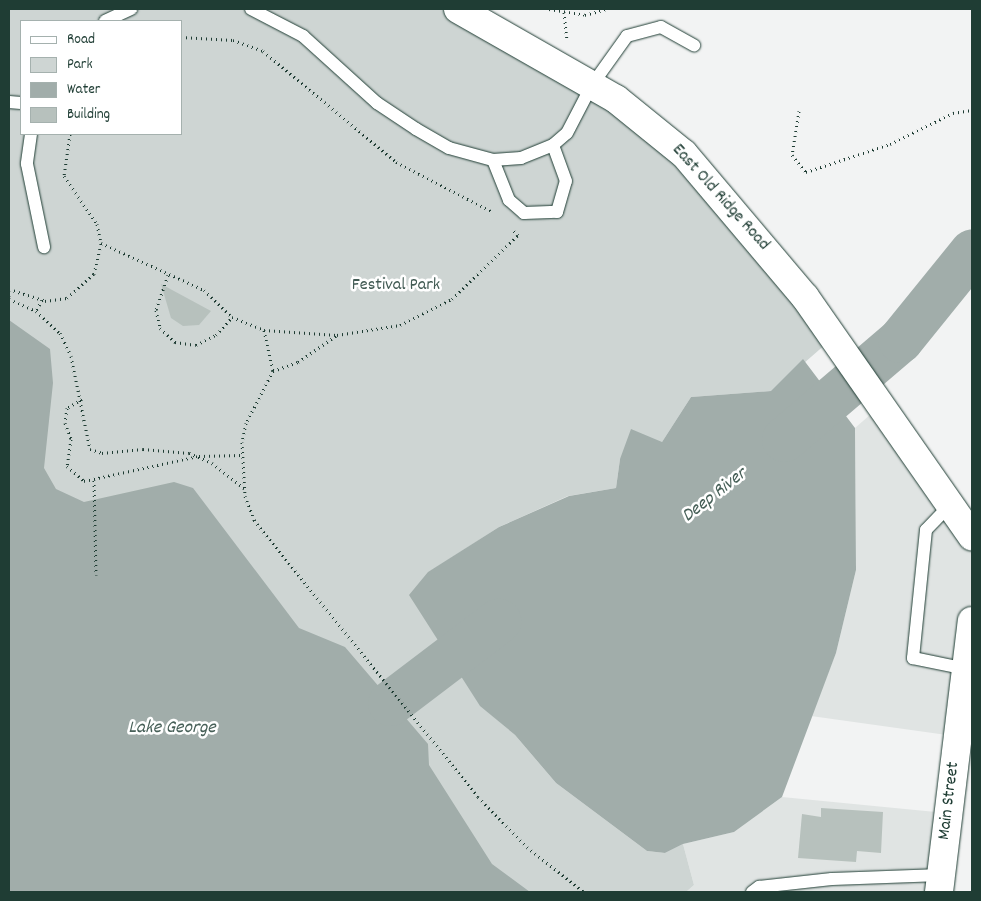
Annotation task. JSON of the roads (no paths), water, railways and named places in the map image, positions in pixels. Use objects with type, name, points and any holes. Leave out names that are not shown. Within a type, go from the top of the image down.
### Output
[{"type":"street","name":"East Old Ridge Road","points":[[458,9],[592,84],[684,154],[805,297],[918,454],[972,536]]},
{"type":"street","name":"Main Street","points":[[940,883],[972,621]]},
{"type":"lane","points":[[107,20],[131,9]]},
{"type":"lane","points":[[251,9],[303,36],[376,103],[416,129],[449,148],[493,160],[521,158],[553,145],[567,133],[592,84],[627,36],[661,27],[694,45]]},
{"type":"lane","points":[[32,135],[27,164],[44,247]]},
{"type":"lane","points":[[493,160],[509,200],[524,213],[557,212],[566,181],[553,145]]},
{"type":"lane","points":[[951,504],[926,530],[913,658],[966,669]]},
{"type":"lane","points":[[752,892],[759,887],[832,879],[940,883]]},
{"type":"water","name":"Lake George","points":[[9,320],[50,349],[53,383],[44,468],[56,489],[84,502],[174,482],[193,488],[299,628],[345,647],[428,744],[429,765],[492,864],[530,892],[9,892]]},
{"type":"water","points":[[803,359],[855,428],[856,570],[836,653],[782,797],[734,832],[683,844],[665,853],[647,851],[556,783],[515,735],[480,706],[409,595],[428,572],[499,527],[569,496],[616,488],[620,459],[631,429],[662,442],[691,397],[771,391]]},
{"type":"waterway","name":"Deep River","points":[[784,439],[900,340],[972,251]]},
{"type":"waterway","name":"Deep River","points":[[390,703],[498,621]]},
{"type":"park label","name":"Festival Park","points":[[396,286]]}]
